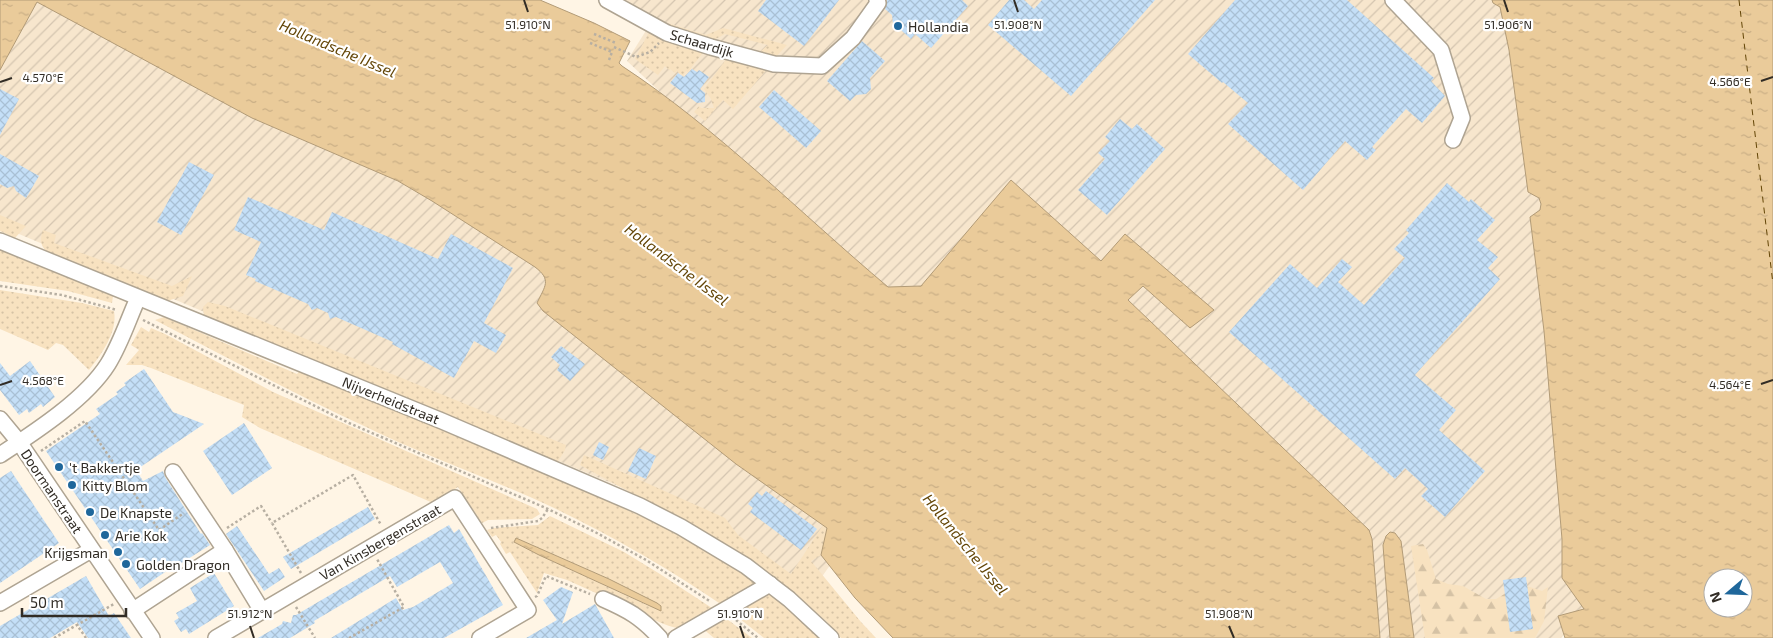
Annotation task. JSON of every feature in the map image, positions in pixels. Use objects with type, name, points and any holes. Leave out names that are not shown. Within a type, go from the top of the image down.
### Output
[{"type":"street","name":"Schaardijk","points":[[607,0],[667,33],[774,64],[822,66],[853,38],[878,3],[877,0]]},
{"type":"street","points":[[1393,0],[1441,50],[1462,118],[1453,140]]},
{"type":"street","name":"Nijverheidstraat","points":[[0,241],[442,421],[640,506],[714,545],[796,604],[831,638]]},
{"type":"street","points":[[0,455],[36,432],[89,387],[107,365],[117,347],[138,298]]},
{"type":"street","name":"Doormanstraat","points":[[0,419],[19,442],[152,638]]},
{"type":"street","points":[[173,472],[225,550],[262,611]]},
{"type":"street","name":"Van Kinsbergenstraat","points":[[216,638],[455,498],[526,607]]},
{"type":"street","points":[[0,603],[91,550]]},
{"type":"street","points":[[128,604],[225,550]]},
{"type":"street","points":[[676,638],[770,584]]},
{"type":"street","points":[[603,599],[622,607],[646,622],[660,638]]},
{"type":"street","points":[[480,638],[526,607]]},
{"type":"path","points":[[614,47],[636,57],[650,52],[667,33]]},
{"type":"path","points":[[594,34],[617,42],[609,60]]},
{"type":"path","points":[[590,43],[612,52]]},
{"type":"path","points":[[0,286],[62,295],[131,314],[349,422],[548,509],[639,556],[725,611],[758,638]]},
{"type":"path","points":[[29,459],[85,421],[158,530],[195,505]]},
{"type":"path","points":[[272,523],[353,475],[388,537]]},
{"type":"path","points":[[215,536],[261,506],[308,584]]},
{"type":"path","points":[[475,530],[538,521],[548,509]]},
{"type":"path","points":[[349,638],[404,607],[370,548]]},
{"type":"path","points":[[526,607],[537,596],[546,576],[603,599]]},
{"type":"path","points":[[289,595],[315,638]]},
{"type":"path","points":[[54,638],[77,625],[128,604]]},
{"type":"path","points":[[77,625],[86,638]]},
{"type":"shaded area","points":[[0,0],[71,0],[489,216],[857,527],[802,605],[725,531],[0,226]]},
{"type":"shaded area","points":[[597,0],[1532,0],[1584,610],[1561,638],[1361,638],[923,299],[881,299],[627,61],[647,29],[643,24]]},
{"type":"green space","points":[[654,19],[706,35],[723,28],[787,45],[773,60],[755,56],[768,45],[725,34],[712,41],[690,36]]},
{"type":"green space","points":[[651,28],[705,50],[683,76],[677,71],[675,73],[669,70],[665,66],[658,75],[635,59]]},
{"type":"green space","points":[[727,58],[768,68],[733,109],[723,100],[705,121],[694,112],[699,106],[701,108],[714,108],[711,99],[704,89]]},
{"type":"green space","points":[[0,215],[26,226],[15,238],[0,231]]},
{"type":"green space","points":[[43,230],[56,235],[54,243],[172,286],[192,276],[183,296],[167,301],[50,255],[42,244]]},
{"type":"green space","points":[[0,247],[113,296],[112,303],[68,291],[0,281]]},
{"type":"green space","points":[[0,290],[82,303],[114,311],[115,319],[108,343],[89,370],[63,345],[56,343],[48,350],[0,329]]},
{"type":"green space","points":[[208,302],[225,306],[566,445],[565,450],[555,466],[204,317],[203,307]]},
{"type":"green space","points":[[164,317],[297,374],[301,369],[555,477],[684,536],[753,580],[754,585],[725,607],[662,566],[597,530],[529,496],[387,437],[311,401],[155,320]]},
{"type":"green space","points":[[141,327],[149,332],[151,328],[165,334],[273,392],[537,509],[540,514],[532,519],[488,520],[482,523],[458,487],[433,503],[260,428],[242,417],[244,405],[151,368],[142,365],[126,365],[139,350],[131,345]]},
{"type":"green space","points":[[584,455],[725,518],[738,535],[791,574],[823,525],[828,528],[821,555],[811,561],[876,638],[841,638],[826,621],[782,583],[733,548],[580,465]]},
{"type":"green space","points":[[550,516],[624,552],[718,612],[687,627],[676,628],[646,616],[610,594],[607,598],[567,580],[544,573],[537,593],[510,552],[506,554],[496,535],[492,537],[487,530],[538,525]],"holes":[[[516,538],[609,579],[661,606],[649,606],[514,542]]]},
{"type":"green space","points":[[1423,544],[1427,550],[1436,579],[1448,584],[1463,586],[1486,599],[1496,599],[1518,586],[1542,591],[1548,587],[1544,621],[1535,638],[1425,638],[1411,546]]},
{"type":"green space","points":[[765,593],[772,594],[822,638],[764,638],[730,611]]},
{"type":"green space","points":[[723,616],[752,638],[714,638],[702,628]]},
{"type":"water","name":"Hollandsche IJssel","points":[[0,0],[540,0],[630,41],[619,63],[622,66],[692,117],[725,144],[888,287],[921,286],[1011,180],[1101,261],[1125,234],[1214,310],[1190,328],[1143,286],[1128,300],[1369,530],[1372,539],[1380,638],[893,638],[855,598],[821,555],[827,528],[736,464],[543,311],[537,303],[544,288],[545,280],[544,276],[535,267],[398,181],[252,118],[37,2],[0,70]]},
{"type":"water","points":[[1492,0],[1773,0],[1773,638],[1565,638],[1558,616],[1584,609],[1562,578],[1562,539],[1544,331],[1530,217],[1540,210],[1541,204],[1539,198],[1528,192],[1509,50],[1500,7],[1493,3]]},
{"type":"water","points":[[1390,532],[1395,533],[1401,541],[1414,638],[1390,638],[1383,545],[1386,536]]},
{"type":"water","points":[[516,538],[609,579],[657,603],[661,606],[661,611],[539,555],[514,542]]},
{"type":"building","points":[[766,0],[839,0],[804,46],[758,11]]},
{"type":"building","points":[[887,0],[962,0],[968,6],[931,48],[915,34],[911,39],[893,23],[892,15],[885,9]]},
{"type":"building","points":[[1009,0],[1024,0],[1034,9],[1042,0],[1155,0],[1071,96],[988,25]]},
{"type":"building","points":[[1235,0],[1347,0],[1434,78],[1431,81],[1445,96],[1422,123],[1406,109],[1372,147],[1376,150],[1367,160],[1345,141],[1303,190],[1228,124],[1248,103],[1188,54]]},
{"type":"building","points":[[862,41],[885,61],[870,78],[871,89],[866,94],[856,95],[850,101],[827,81]]},
{"type":"building","points":[[692,69],[697,72],[699,70],[709,77],[700,89],[705,93],[705,102],[697,103],[670,83],[678,73],[684,77]]},
{"type":"building","points":[[0,89],[19,99],[0,135]]},
{"type":"building","points":[[774,90],[821,131],[806,148],[759,107]]},
{"type":"building","points":[[1120,119],[1132,129],[1137,124],[1165,149],[1107,215],[1078,190],[1105,159],[1098,153],[1110,141],[1105,137]]},
{"type":"building","points":[[0,154],[39,176],[26,198],[16,191],[14,186],[7,188],[0,184]]},
{"type":"building","points":[[189,162],[214,175],[181,235],[157,222]]},
{"type":"building","points":[[1447,183],[1469,202],[1471,199],[1495,220],[1477,240],[1498,257],[1488,268],[1500,279],[1415,375],[1456,410],[1439,430],[1485,471],[1445,517],[1421,496],[1428,489],[1405,468],[1395,479],[1229,332],[1290,264],[1317,288],[1342,259],[1352,267],[1338,282],[1364,305],[1405,258],[1394,249],[1409,233],[1406,230]]},
{"type":"building","points":[[248,197],[324,230],[332,212],[438,259],[451,234],[513,268],[484,323],[506,335],[496,353],[474,341],[454,378],[392,344],[393,342],[336,317],[330,319],[328,313],[317,308],[312,310],[308,304],[255,281],[256,279],[246,275],[261,242],[234,230]]},
{"type":"building","points":[[561,346],[585,364],[570,381],[557,370],[560,365],[551,357]]},
{"type":"building","points":[[30,361],[55,397],[43,407],[41,404],[29,413],[27,409],[19,415],[0,390],[0,363],[10,376]]},
{"type":"building","points":[[144,369],[173,412],[204,424],[136,470],[143,481],[163,471],[201,534],[210,545],[140,589],[46,451],[100,414],[96,409],[118,394],[116,392],[126,385],[124,383]]},
{"type":"building","points":[[244,423],[272,468],[232,495],[203,451]]},
{"type":"building","points":[[599,442],[609,447],[603,460],[593,455]]},
{"type":"building","points":[[639,448],[656,456],[646,479],[628,471]]},
{"type":"building","points":[[11,471],[59,543],[0,583],[0,478]]},
{"type":"building","points":[[766,491],[817,529],[801,550],[750,512],[753,508],[748,504],[757,492],[762,496]]},
{"type":"building","points":[[368,507],[375,519],[291,569],[283,557]]},
{"type":"building","points":[[449,525],[454,533],[459,529],[503,605],[444,638],[331,638],[396,598],[403,610],[413,607],[453,583],[440,562],[397,587],[390,576],[314,621],[315,623],[290,638],[258,638],[282,624],[283,621],[291,623],[293,615]]},
{"type":"building","points":[[237,526],[269,574],[279,568],[285,577],[264,591],[226,534]]},
{"type":"building","points":[[214,573],[234,606],[189,634],[186,629],[181,632],[174,621],[179,618],[176,613],[197,601],[190,588]]},
{"type":"building","points":[[86,576],[109,616],[114,613],[131,638],[88,638],[77,622],[50,638],[0,638],[0,626]]},
{"type":"building","points":[[1526,577],[1533,629],[1510,632],[1503,580]]},
{"type":"building","points":[[561,587],[573,592],[562,624],[595,604],[614,638],[526,638],[557,620],[543,600]]},
{"type":"ferry route","points":[[1739,0],[1773,284]]},
{"type":"place","name":"Hollandia","points":[[898,26]]},
{"type":"place","name":"'t Bakkertje","points":[[59,467]]},
{"type":"place","name":"Kitty Blom","points":[[72,485]]},
{"type":"place","name":"De Knapste","points":[[90,512]]},
{"type":"place","name":"Arie Kok","points":[[105,535]]},
{"type":"place","name":"Krijgsman","points":[[118,552]]},
{"type":"place","name":"Golden Dragon","points":[[126,564]]}]
